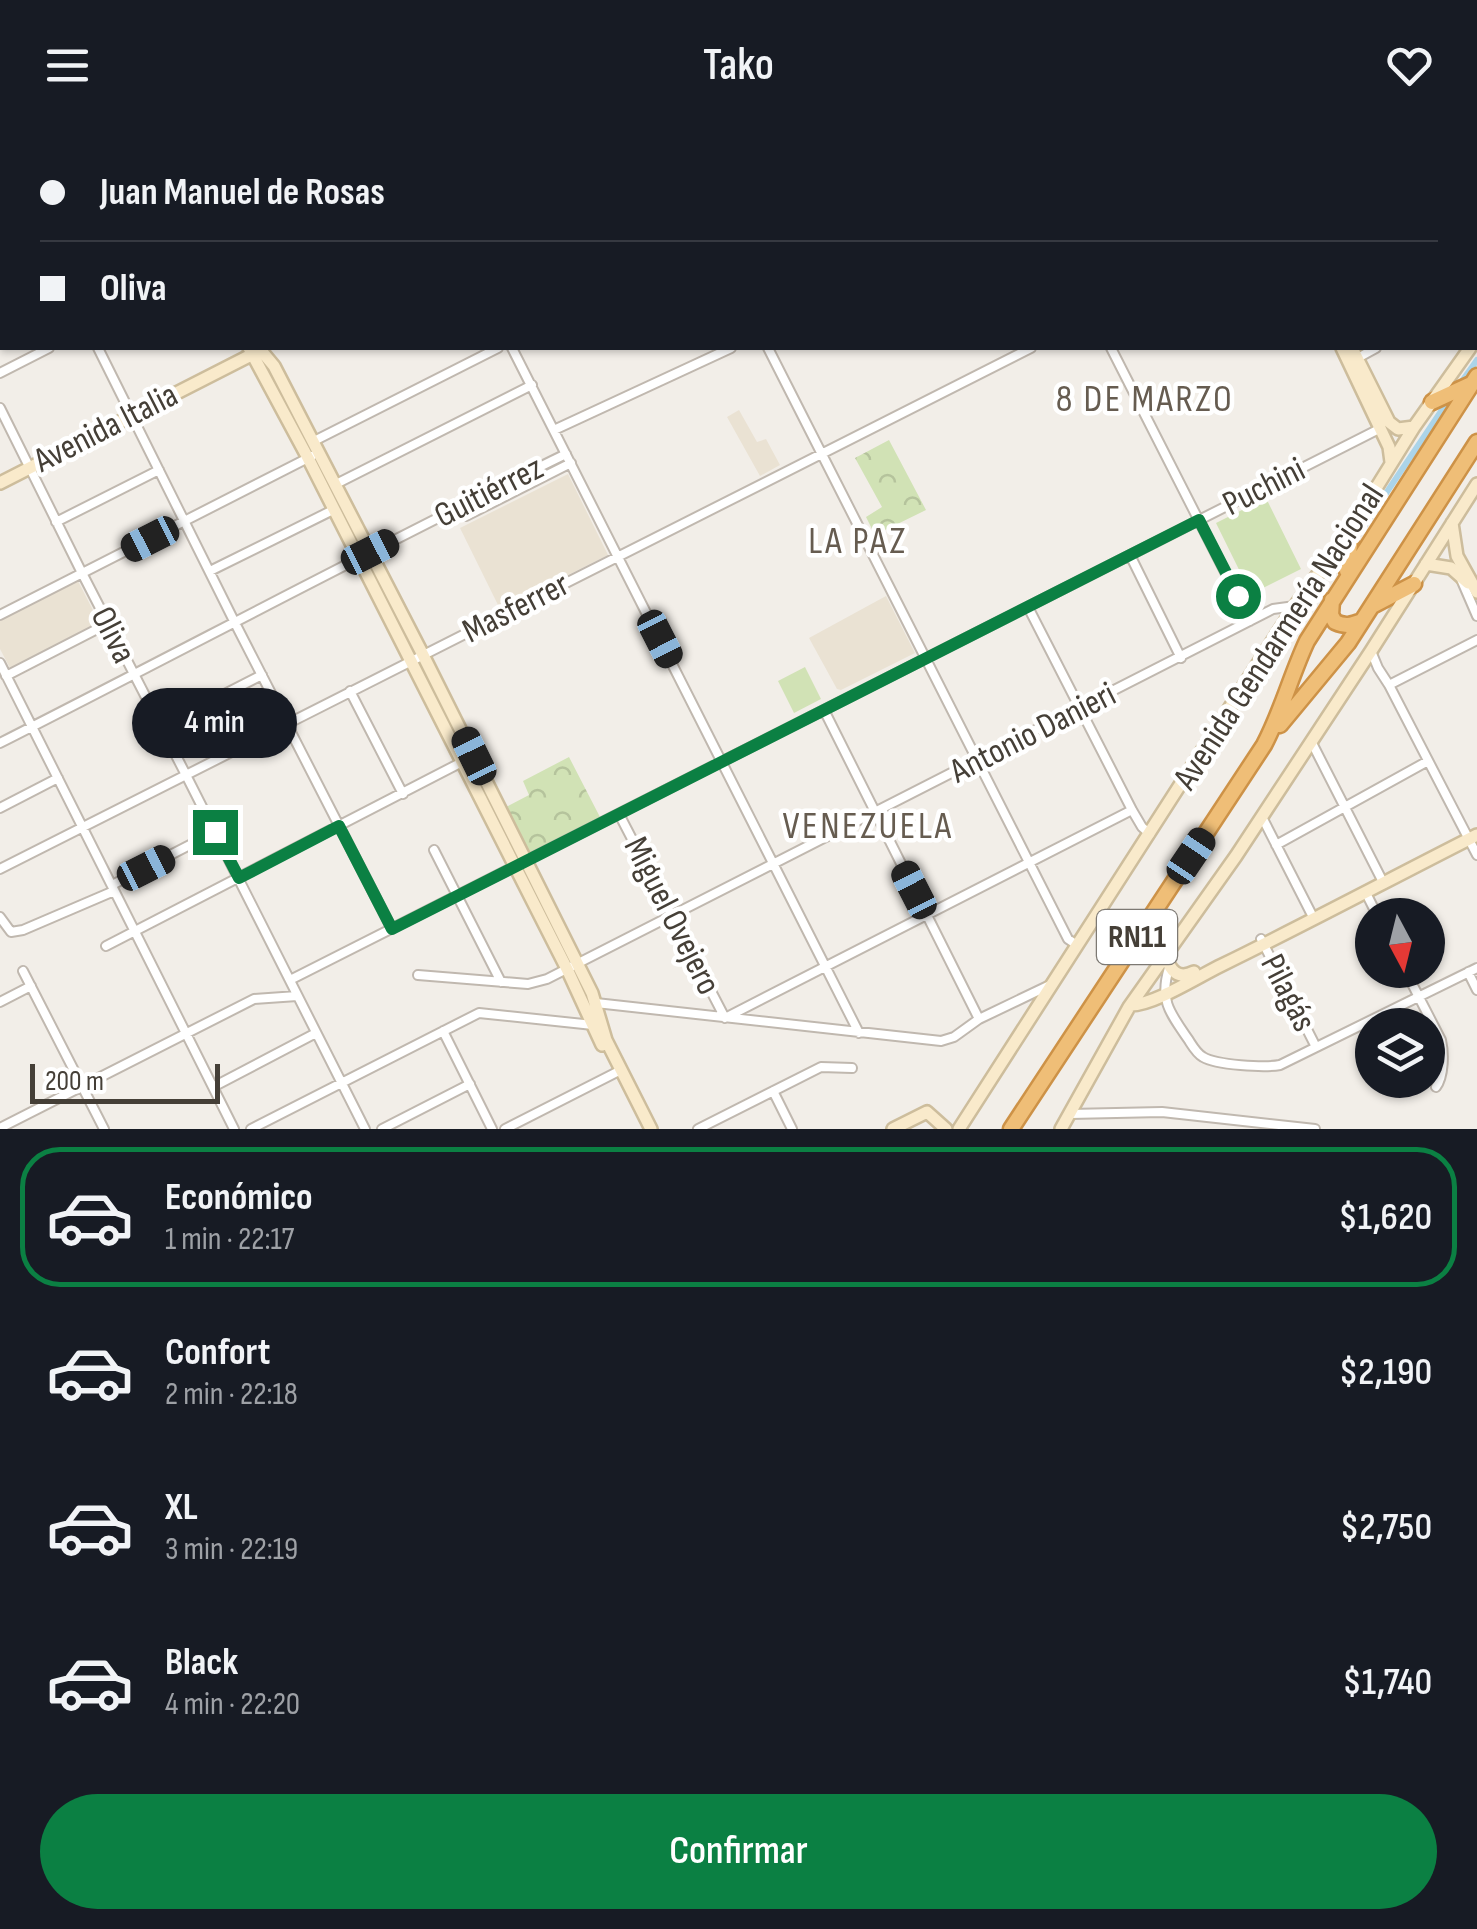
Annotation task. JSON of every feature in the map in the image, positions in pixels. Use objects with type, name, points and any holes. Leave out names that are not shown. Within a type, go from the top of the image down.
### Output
[{"type":"highway","points":[[1432,402],[1474,380]]},
{"type":"highway","name":"RN11","points":[[1264,745],[1277,721],[1295,667],[1332,599],[1474,380]]},
{"type":"highway","name":"RN11","points":[[1012,1129],[1264,745],[1329,668],[1477,442]]},
{"type":"highway","points":[[1346,578],[1352,527]]},
{"type":"highway","points":[[1372,606],[1414,584]]},
{"type":"highway","points":[[1332,599],[1335,622],[1350,626],[1362,621]]},
{"type":"main road","name":"Avenida Italia","points":[[0,483],[258,350]]},
{"type":"main road","points":[[258,350],[274,366],[314,450],[334,510],[423,655],[520,864],[572,966],[596,1003],[618,1071]]},
{"type":"main road","name":"Avenida Gendarmería Nacional","points":[[959,1129],[1296,606],[1469,350]]},
{"type":"main road","points":[[1353,356],[1389,422],[1398,429],[1414,428]]},
{"type":"main road","points":[[1353,356],[1389,446],[1391,464]]},
{"type":"main road","points":[[314,450],[336,484],[410,661],[468,759]]},
{"type":"main road","points":[[1061,1129],[1130,1004],[1167,962],[1477,484]]},
{"type":"main road","points":[[1452,522],[1458,556],[1476,590]]},
{"type":"main road","points":[[1426,564],[1451,568],[1476,590]]},
{"type":"main road","points":[[1167,962],[1174,974],[1188,975],[1473,837]]},
{"type":"main road","points":[[1313,916],[1366,893],[1382,881]]},
{"type":"main road","points":[[1130,1004],[1140,1005],[1164,994],[1262,941]]},
{"type":"main road","points":[[572,966],[592,1025],[648,1129]]},
{"type":"main road","points":[[893,1129],[927,1112],[946,1129]]},
{"type":"street","points":[[0,373],[45,350]]},
{"type":"street","points":[[99,350],[392,929]]},
{"type":"street","points":[[0,615],[184,521],[494,350]]},
{"type":"street","points":[[516,350],[859,1034]]},
{"type":"street","name":"Guitiérrez","points":[[554,430],[727,350]]},
{"type":"street","points":[[769,350],[1068,939],[1077,946]]},
{"type":"street","name":"Masferrer","points":[[0,869],[1027,350]]},
{"type":"street","points":[[1112,350],[1250,621]]},
{"type":"street","points":[[336,484],[505,394],[532,384]]},
{"type":"street","name":"Oliva","points":[[0,408],[364,1129]]},
{"type":"street","name":"Puchini","points":[[290,980],[1381,428]]},
{"type":"street","name":"Guitiérrez","points":[[0,743],[566,454]]},
{"type":"street","points":[[460,506],[466,516],[571,463]]},
{"type":"street","points":[[56,522],[160,470]]},
{"type":"street","points":[[210,571],[334,510]]},
{"type":"street","points":[[1130,555],[1181,658]]},
{"type":"street","points":[[1458,574],[1477,616]]},
{"type":"street","points":[[1028,606],[1132,810],[1150,834]]},
{"type":"street","name":"Antonio Danieri","points":[[418,974],[528,984],[547,979],[1272,610],[1296,606]]},
{"type":"street","points":[[6,676],[107,624]]},
{"type":"street","points":[[1389,685],[1477,640]]},
{"type":"street","points":[[1371,651],[1473,837],[1477,856]]},
{"type":"street","points":[[0,663],[234,1129]]},
{"type":"street","points":[[160,728],[262,675]]},
{"type":"street","points":[[350,692],[403,794]]},
{"type":"street","points":[[824,710],[979,1019]]},
{"type":"street","points":[[1311,740],[1382,881]]},
{"type":"street","points":[[106,946],[468,759]]},
{"type":"street","points":[[1276,845],[1428,761]]},
{"type":"street","points":[[0,808],[58,778]]},
{"type":"street","points":[[725,1018],[1132,810]]},
{"type":"street","name":"Miguel Ovejero","points":[[619,814],[725,1018]]},
{"type":"street","points":[[1261,816],[1313,916]]},
{"type":"street","points":[[2,921],[11,932],[23,930],[113,888],[215,832]]},
{"type":"street","points":[[434,850],[501,982]]},
{"type":"street","points":[[1366,893],[1368,898]]},
{"type":"street","name":"Pilagás","points":[[1262,941],[1316,1047]]},
{"type":"street","points":[[1167,962],[1164,994],[1168,1009],[1204,1058],[1269,1067],[1472,970],[1477,990]]},
{"type":"street","points":[[22,971],[104,1129]]},
{"type":"street","points":[[596,1003],[941,1042],[1052,984]]},
{"type":"street","points":[[0,1002],[32,986]]},
{"type":"street","points":[[1414,988],[1424,1008]]},
{"type":"street","points":[[0,1128],[254,998],[297,996]]},
{"type":"street","points":[[251,1129],[479,1013],[592,1025]]},
{"type":"street","points":[[443,1032],[492,1129]]},
{"type":"street","points":[[213,1087],[316,1034]]},
{"type":"street","points":[[698,1129],[821,1066],[852,1068]]},
{"type":"street","points":[[505,1129],[618,1071]]},
{"type":"street","points":[[382,1129],[470,1084]]},
{"type":"street","points":[[773,1091],[792,1129]]},
{"type":"street","points":[[1070,1114],[1162,1112],[1315,1129]]},
{"type":"shaded area","points":[[739,410],[757,442],[766,439],[780,465],[760,476],[727,417]]},
{"type":"shaded area","points":[[568,474],[608,555],[500,609],[460,528]]},
{"type":"shaded area","points":[[78,581],[99,622],[10,668],[0,649],[0,620]]},
{"type":"shaded area","points":[[886,596],[915,653],[837,689],[809,638]]},
{"type":"green space","points":[[889,440],[926,510],[875,535],[866,517],[882,507],[855,458]]},
{"type":"green space","points":[[1266,498],[1301,569],[1251,594],[1216,523]]},
{"type":"green space","points":[[805,667],[821,699],[794,713],[778,681]]},
{"type":"green space","points":[[569,757],[601,819],[528,855],[504,808],[529,795],[523,781]]},
{"type":"waterway","points":[[1460,384],[1477,360]]},
{"type":"waterway","points":[[1354,541],[1450,398]]},
{"type":"district","name":"8 DE MARZO","points":[[1145,399]]},
{"type":"district","name":"LA PAZ","points":[[858,541]]},
{"type":"district","name":"VENEZUELA","points":[[868,826]]},
{"type":"route","points":[[215,832],[239,878],[339,826],[392,929],[1199,520],[1238,596]]}]
